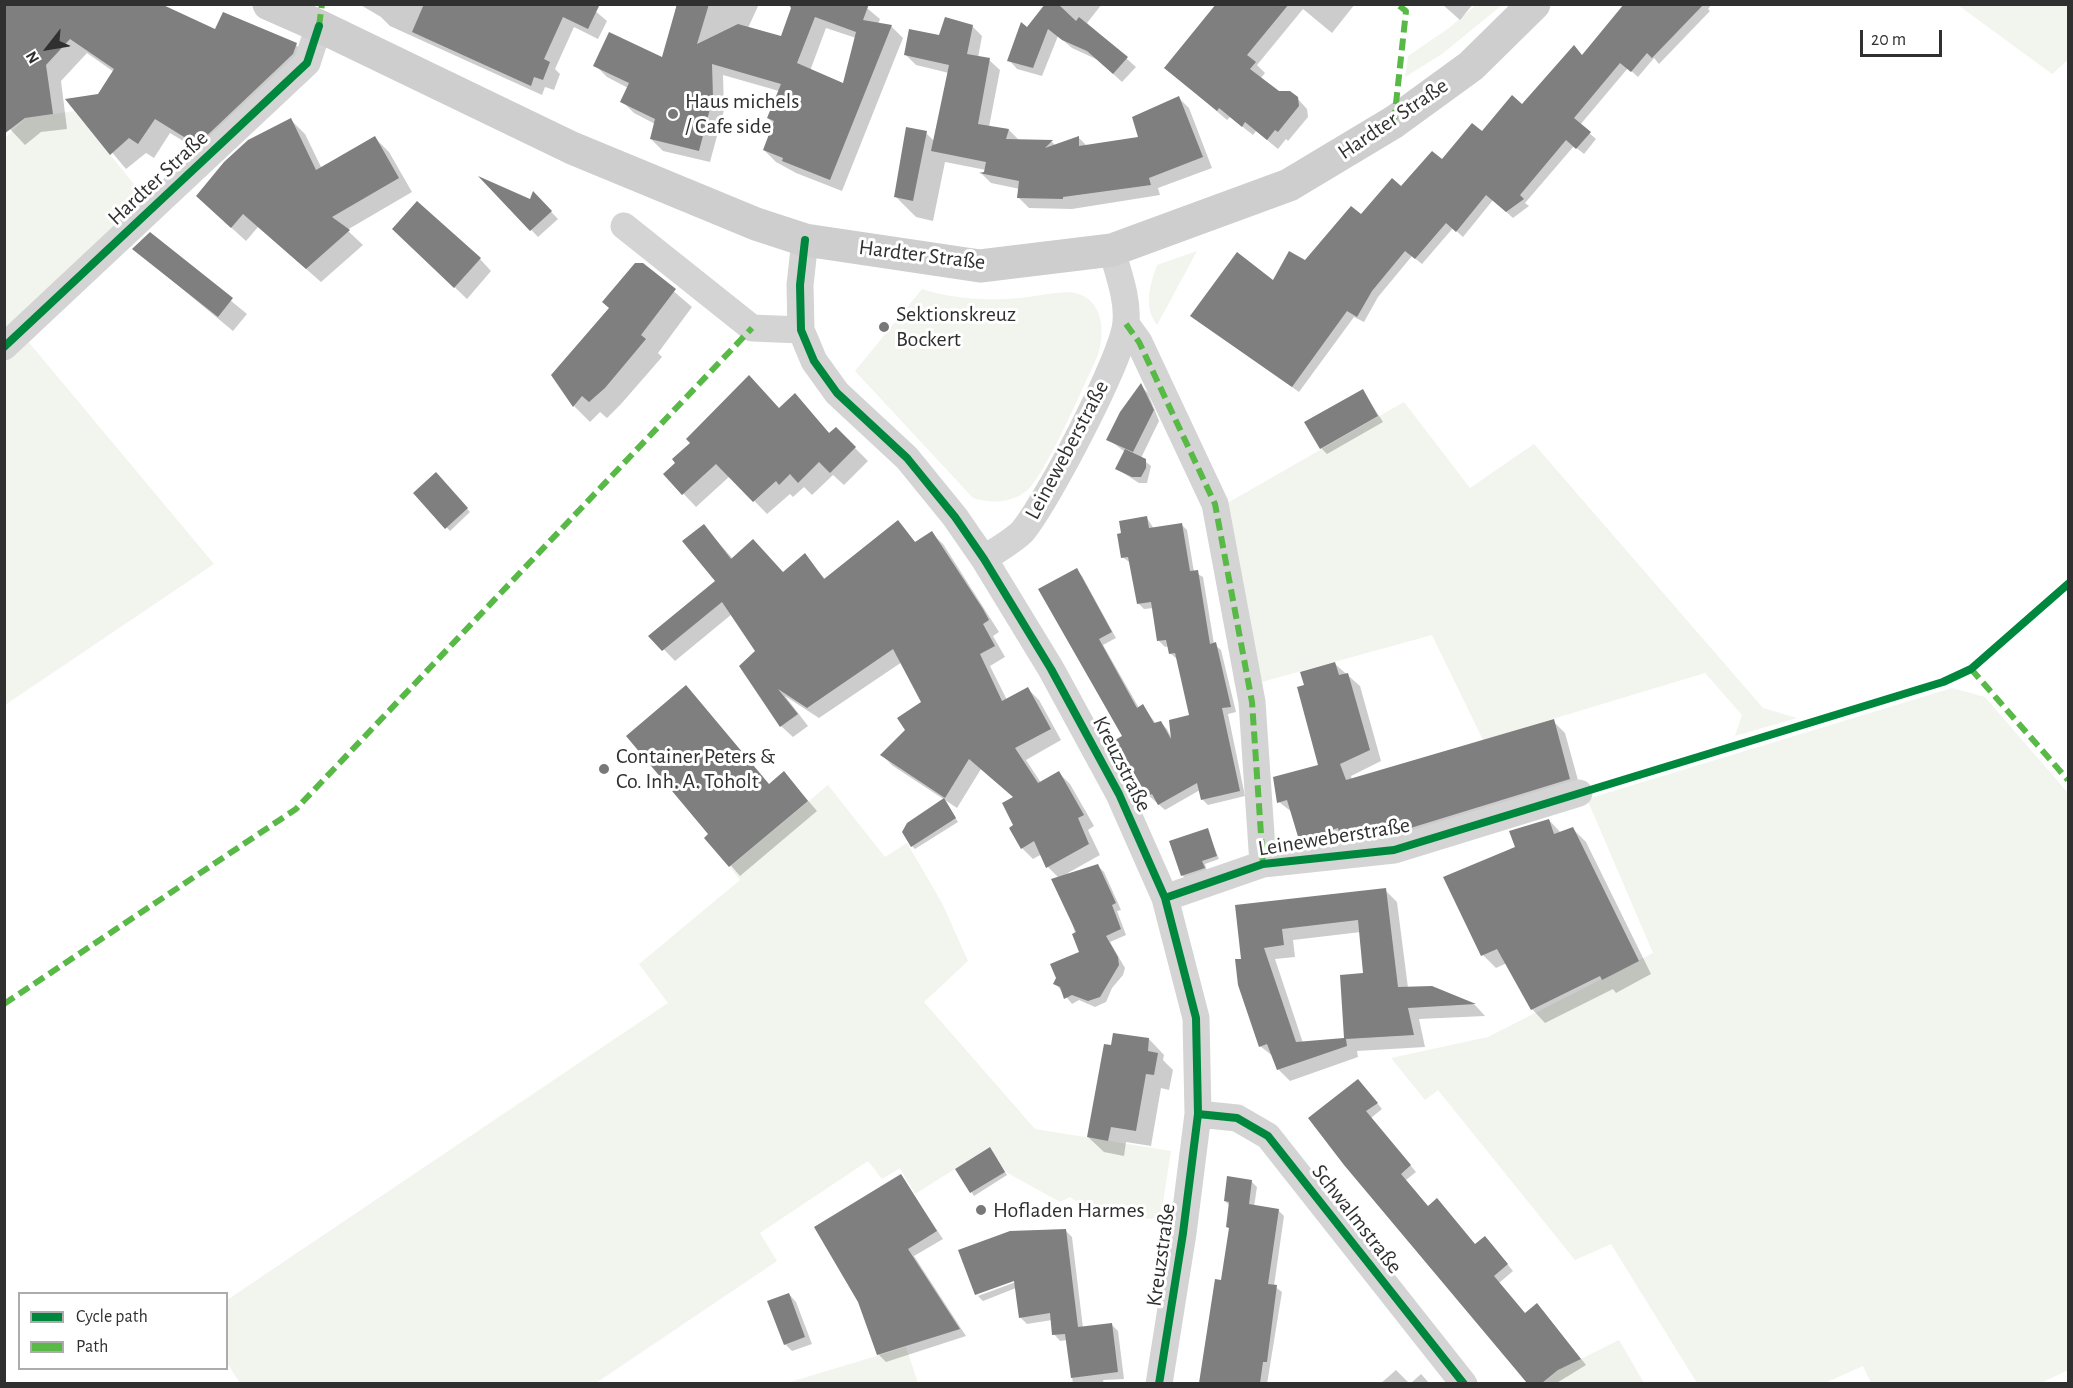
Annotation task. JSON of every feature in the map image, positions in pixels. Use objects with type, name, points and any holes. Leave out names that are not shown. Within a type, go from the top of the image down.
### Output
[{"type":"main road","name":"Hardter Straße","points":[[269,4],[572,148],[756,224],[805,240],[980,266],[1112,250],[1288,186],[1394,122],[1471,66],[1534,4]]},
{"type":"street","name":"Hardter Straße","points":[[4,347],[307,63],[319,26]]},
{"type":"street","points":[[624,226],[752,328],[801,330]]},
{"type":"street","name":"Kreuzstraße","points":[[805,240],[800,285],[801,330],[814,361],[837,393],[907,458],[955,517],[984,559],[1051,669],[1119,794],[1165,898],[1196,1018],[1198,1114],[1183,1233],[1159,1383]]},
{"type":"street","name":"Leineweberstraße","points":[[984,559],[1020,533],[1040,508],[1116,358],[1126,324],[1126,302],[1112,250]]},
{"type":"street","name":"Leineweberstraße","points":[[1126,324],[1139,342],[1215,504],[1252,702],[1263,864]]},
{"type":"street","name":"Leineweberstraße","points":[[1165,898],[1263,864],[1394,850],[1579,793]]},
{"type":"street","name":"Schwalmstraße","points":[[1198,1114],[1237,1118],[1268,1136],[1464,1383]]},
{"type":"shaded area","points":[[1477,4],[1502,5],[1442,54],[1405,77],[1408,56],[1449,28]]},
{"type":"shaded area","points":[[1958,5],[2068,5],[2068,60],[2052,74]]},
{"type":"shaded area","points":[[74,111],[148,201],[5,336],[5,138],[26,118]]},
{"type":"shaded area","points":[[1197,251],[1157,325],[1150,311],[1149,296],[1157,265]]},
{"type":"shaded area","points":[[922,289],[958,297],[983,299],[1020,298],[1070,292],[1085,297],[1097,310],[1101,327],[1098,355],[1064,429],[1042,469],[1033,484],[1019,496],[999,501],[973,498],[855,371]]},
{"type":"shaded area","points":[[26,339],[214,564],[5,705],[5,359]]},
{"type":"shaded area","points":[[1404,402],[1470,488],[1534,444],[1763,708],[1797,718],[1735,736],[1742,715],[1705,673],[1483,740],[1432,635],[1258,683],[1224,505]]},
{"type":"shaded area","points":[[1952,688],[1985,697],[2068,793],[2068,1370],[2039,1384],[1871,1383],[1863,1366],[1825,1383],[1697,1383],[1611,1244],[1575,1260],[1438,1090],[1425,1100],[1391,1058],[1488,1037],[1653,953],[1587,799]]},
{"type":"shaded area","points":[[828,785],[885,857],[907,843],[942,903],[968,961],[924,1002],[1035,1129],[1171,1151],[1161,1215],[1151,1219],[1095,1214],[1070,1197],[1060,1202],[1006,1172],[990,1147],[915,1194],[900,1168],[882,1179],[868,1161],[760,1233],[777,1261],[596,1383],[240,1383],[228,1365],[228,1299],[668,1003],[639,964],[740,880],[730,867]]},
{"type":"shaded area","points":[[1619,1340],[1644,1383],[1543,1383],[1559,1370]]},
{"type":"shaded area","points":[[906,1347],[918,1383],[787,1383]]},
{"type":"building","points":[[4,4],[161,4],[215,29],[223,12],[297,43],[293,54],[197,145],[155,119],[138,144],[129,138],[110,155],[65,99],[98,94],[114,69],[70,39],[46,65],[53,114],[25,118],[4,134]]},
{"type":"building","points":[[424,4],[600,4],[588,29],[563,17],[544,59],[550,62],[543,80],[534,77],[531,86],[412,32]]},
{"type":"building","points":[[677,4],[709,4],[697,44],[738,24],[781,36],[791,8],[789,4],[869,4],[863,20],[892,25],[830,180],[782,161],[783,158],[763,150],[774,121],[767,118],[781,84],[712,64],[713,97],[699,151],[650,139],[655,119],[620,102],[629,83],[593,66],[609,32],[662,57]],"holes":[[[815,17],[856,32],[843,83],[797,63]]]},
{"type":"building","points":[[1045,4],[1058,4],[1076,21],[1079,17],[1128,57],[1113,74],[1087,51],[1062,40],[1048,29],[1033,68],[1007,61],[1021,22],[1027,27]]},
{"type":"building","points":[[1216,4],[1289,4],[1247,55],[1256,62],[1250,69],[1279,91],[1290,91],[1298,97],[1299,106],[1278,132],[1275,130],[1267,140],[1245,122],[1242,127],[1219,108],[1217,111],[1164,68]]},
{"type":"building","points":[[1624,4],[1704,4],[1652,58],[1647,53],[1631,72],[1620,63],[1574,118],[1591,132],[1576,149],[1566,140],[1520,195],[1524,199],[1506,212],[1486,195],[1456,232],[1446,223],[1415,259],[1405,251],[1372,291],[1357,317],[1347,311],[1292,387],[1190,316],[1237,252],[1273,280],[1289,251],[1305,260],[1351,206],[1361,214],[1392,178],[1401,186],[1432,151],[1442,159],[1472,123],[1482,131],[1512,95],[1522,104],[1574,45],[1582,55]]},
{"type":"building","points":[[945,17],[973,25],[967,54],[990,58],[978,124],[1009,129],[1006,139],[1053,140],[1045,148],[1079,136],[1079,146],[1138,137],[1132,117],[1179,96],[1203,157],[1149,178],[1151,185],[1063,197],[1063,199],[1017,198],[1019,181],[979,173],[984,172],[986,162],[931,151],[949,65],[904,55],[909,29],[939,35]]},
{"type":"building","points":[[291,118],[316,170],[375,136],[399,178],[332,217],[350,230],[306,269],[243,214],[231,228],[196,196],[224,162],[248,140]]},
{"type":"building","points":[[906,127],[927,131],[913,201],[894,197]]},
{"type":"building","points":[[478,176],[530,199],[533,191],[552,211],[530,231]]},
{"type":"building","points":[[417,201],[481,258],[454,288],[392,229]]},
{"type":"building","points":[[150,232],[233,298],[218,317],[132,249]]},
{"type":"building","points":[[635,263],[643,263],[676,289],[641,335],[646,339],[605,388],[589,402],[582,396],[573,407],[551,375],[609,308],[602,302]]},
{"type":"building","points":[[749,375],[779,408],[795,393],[829,433],[836,427],[856,447],[830,473],[819,462],[798,483],[790,474],[779,485],[776,481],[753,502],[716,464],[682,495],[663,474],[675,463],[672,459],[690,443],[686,439]]},
{"type":"building","points":[[1141,383],[1154,410],[1133,452],[1106,440],[1120,412]]},
{"type":"building","points":[[1363,389],[1378,416],[1320,449],[1304,422]]},
{"type":"building","points":[[1125,449],[1146,459],[1146,468],[1141,477],[1132,477],[1115,469]]},
{"type":"building","points":[[436,472],[468,508],[445,529],[413,493]]},
{"type":"building","points":[[1147,516],[1149,528],[1182,523],[1190,571],[1198,570],[1210,644],[1216,642],[1231,707],[1222,708],[1240,791],[1201,800],[1197,783],[1158,805],[1152,794],[1147,796],[1115,740],[1122,736],[1038,589],[1077,568],[1112,632],[1099,639],[1137,708],[1143,704],[1154,723],[1161,721],[1171,739],[1169,720],[1189,715],[1175,653],[1169,654],[1166,640],[1157,641],[1151,602],[1137,604],[1128,557],[1121,558],[1117,534],[1121,533],[1119,521]]},
{"type":"building","points":[[898,520],[915,542],[932,531],[983,609],[989,620],[983,624],[995,646],[980,654],[1002,701],[1028,687],[1051,729],[1015,748],[1038,783],[1059,771],[1084,815],[1078,818],[1089,844],[1046,868],[1034,841],[1021,849],[1009,828],[1013,825],[1002,803],[1013,797],[969,759],[945,798],[880,755],[905,730],[897,718],[921,702],[893,649],[807,708],[778,689],[798,714],[780,727],[739,666],[755,651],[722,602],[662,651],[648,636],[715,581],[682,541],[704,524],[731,559],[753,539],[783,572],[805,553],[824,579]]},
{"type":"building","points":[[1335,662],[1339,675],[1348,673],[1370,750],[1340,764],[1346,780],[1554,719],[1570,779],[1391,834],[1341,840],[1338,828],[1299,840],[1287,800],[1277,803],[1273,777],[1318,765],[1297,687],[1304,685],[1300,672]]},
{"type":"building","points":[[686,685],[769,784],[784,771],[808,801],[729,867],[704,838],[708,834],[626,736]]},
{"type":"building","points":[[944,798],[956,818],[911,847],[902,832],[907,823]]},
{"type":"building","points":[[1549,819],[1554,834],[1573,827],[1639,961],[1602,980],[1600,976],[1531,1010],[1497,949],[1481,956],[1443,877],[1515,847],[1509,831]]},
{"type":"building","points":[[1208,828],[1217,856],[1202,861],[1205,868],[1181,876],[1169,841]]},
{"type":"building","points":[[1098,864],[1116,903],[1112,905],[1121,929],[1106,936],[1118,957],[1119,965],[1100,997],[1088,1001],[1072,995],[1064,999],[1060,987],[1053,984],[1056,978],[1050,964],[1079,952],[1072,934],[1076,932],[1051,879]]},
{"type":"building","points":[[1386,888],[1398,987],[1432,986],[1476,1004],[1408,1008],[1414,1035],[1346,1039],[1347,1046],[1277,1070],[1267,1044],[1259,1047],[1238,985],[1235,959],[1241,959],[1235,905]],"holes":[[[1358,920],[1363,973],[1340,975],[1344,1038],[1296,1042],[1264,948],[1284,945],[1282,929]]]},
{"type":"building","points":[[1113,1033],[1149,1038],[1148,1051],[1158,1053],[1154,1075],[1146,1074],[1136,1131],[1111,1127],[1108,1141],[1087,1137],[1104,1044],[1111,1045]]},
{"type":"building","points":[[1358,1079],[1378,1103],[1366,1111],[1411,1165],[1401,1174],[1428,1206],[1437,1198],[1475,1244],[1485,1236],[1508,1264],[1494,1276],[1525,1313],[1537,1303],[1581,1359],[1558,1370],[1542,1383],[1527,1383],[1344,1165],[1308,1118]]},
{"type":"building","points":[[990,1147],[1005,1172],[970,1193],[955,1169]]},
{"type":"building","points":[[901,1174],[937,1231],[908,1249],[960,1329],[877,1355],[858,1302],[814,1227]]},
{"type":"building","points":[[1227,1176],[1252,1180],[1249,1204],[1279,1209],[1268,1284],[1277,1285],[1267,1362],[1263,1362],[1260,1383],[1199,1383],[1215,1279],[1221,1280],[1229,1228],[1226,1227],[1229,1202],[1224,1201]]},
{"type":"building","points":[[1066,1229],[1078,1327],[1112,1323],[1118,1372],[1071,1378],[1065,1334],[1052,1335],[1050,1313],[1019,1318],[1014,1281],[975,1295],[958,1250],[1010,1231]]},
{"type":"building","points":[[789,1293],[805,1337],[784,1345],[767,1301]]},
{"type":"marked path","points":[[319,26],[322,4]]},
{"type":"marked path","points":[[1394,122],[1406,11],[1397,4]]},
{"type":"marked path","points":[[1126,324],[1139,342],[1215,504],[1252,702],[1263,864]]},
{"type":"marked path","points":[[4,1004],[296,809],[752,328]]},
{"type":"marked path","points":[[1971,669],[2068,780]]},
{"type":"cycle path","points":[[4,347],[307,63],[319,26]]},
{"type":"cycle path","points":[[805,240],[800,285],[801,330],[814,361],[837,393],[907,458],[955,517],[984,559],[1051,669],[1119,794],[1165,898],[1196,1018],[1198,1114],[1183,1233],[1159,1384]]},
{"type":"cycle path","points":[[1165,898],[1263,864],[1394,850],[1943,682],[1971,669],[2068,584]]},
{"type":"cycle path","points":[[1198,1114],[1237,1118],[1268,1136],[1464,1384]]},
{"type":"place","name":"Haus michels / Cafe side","points":[[673,114]]},
{"type":"place","name":"Sektionskreuz Bockert","points":[[884,327]]},
{"type":"place","name":"Container Peters & Co. Inh. A. Toholt","points":[[604,769]]},
{"type":"place","name":"Hofladen Harmes","points":[[981,1210]]}]
